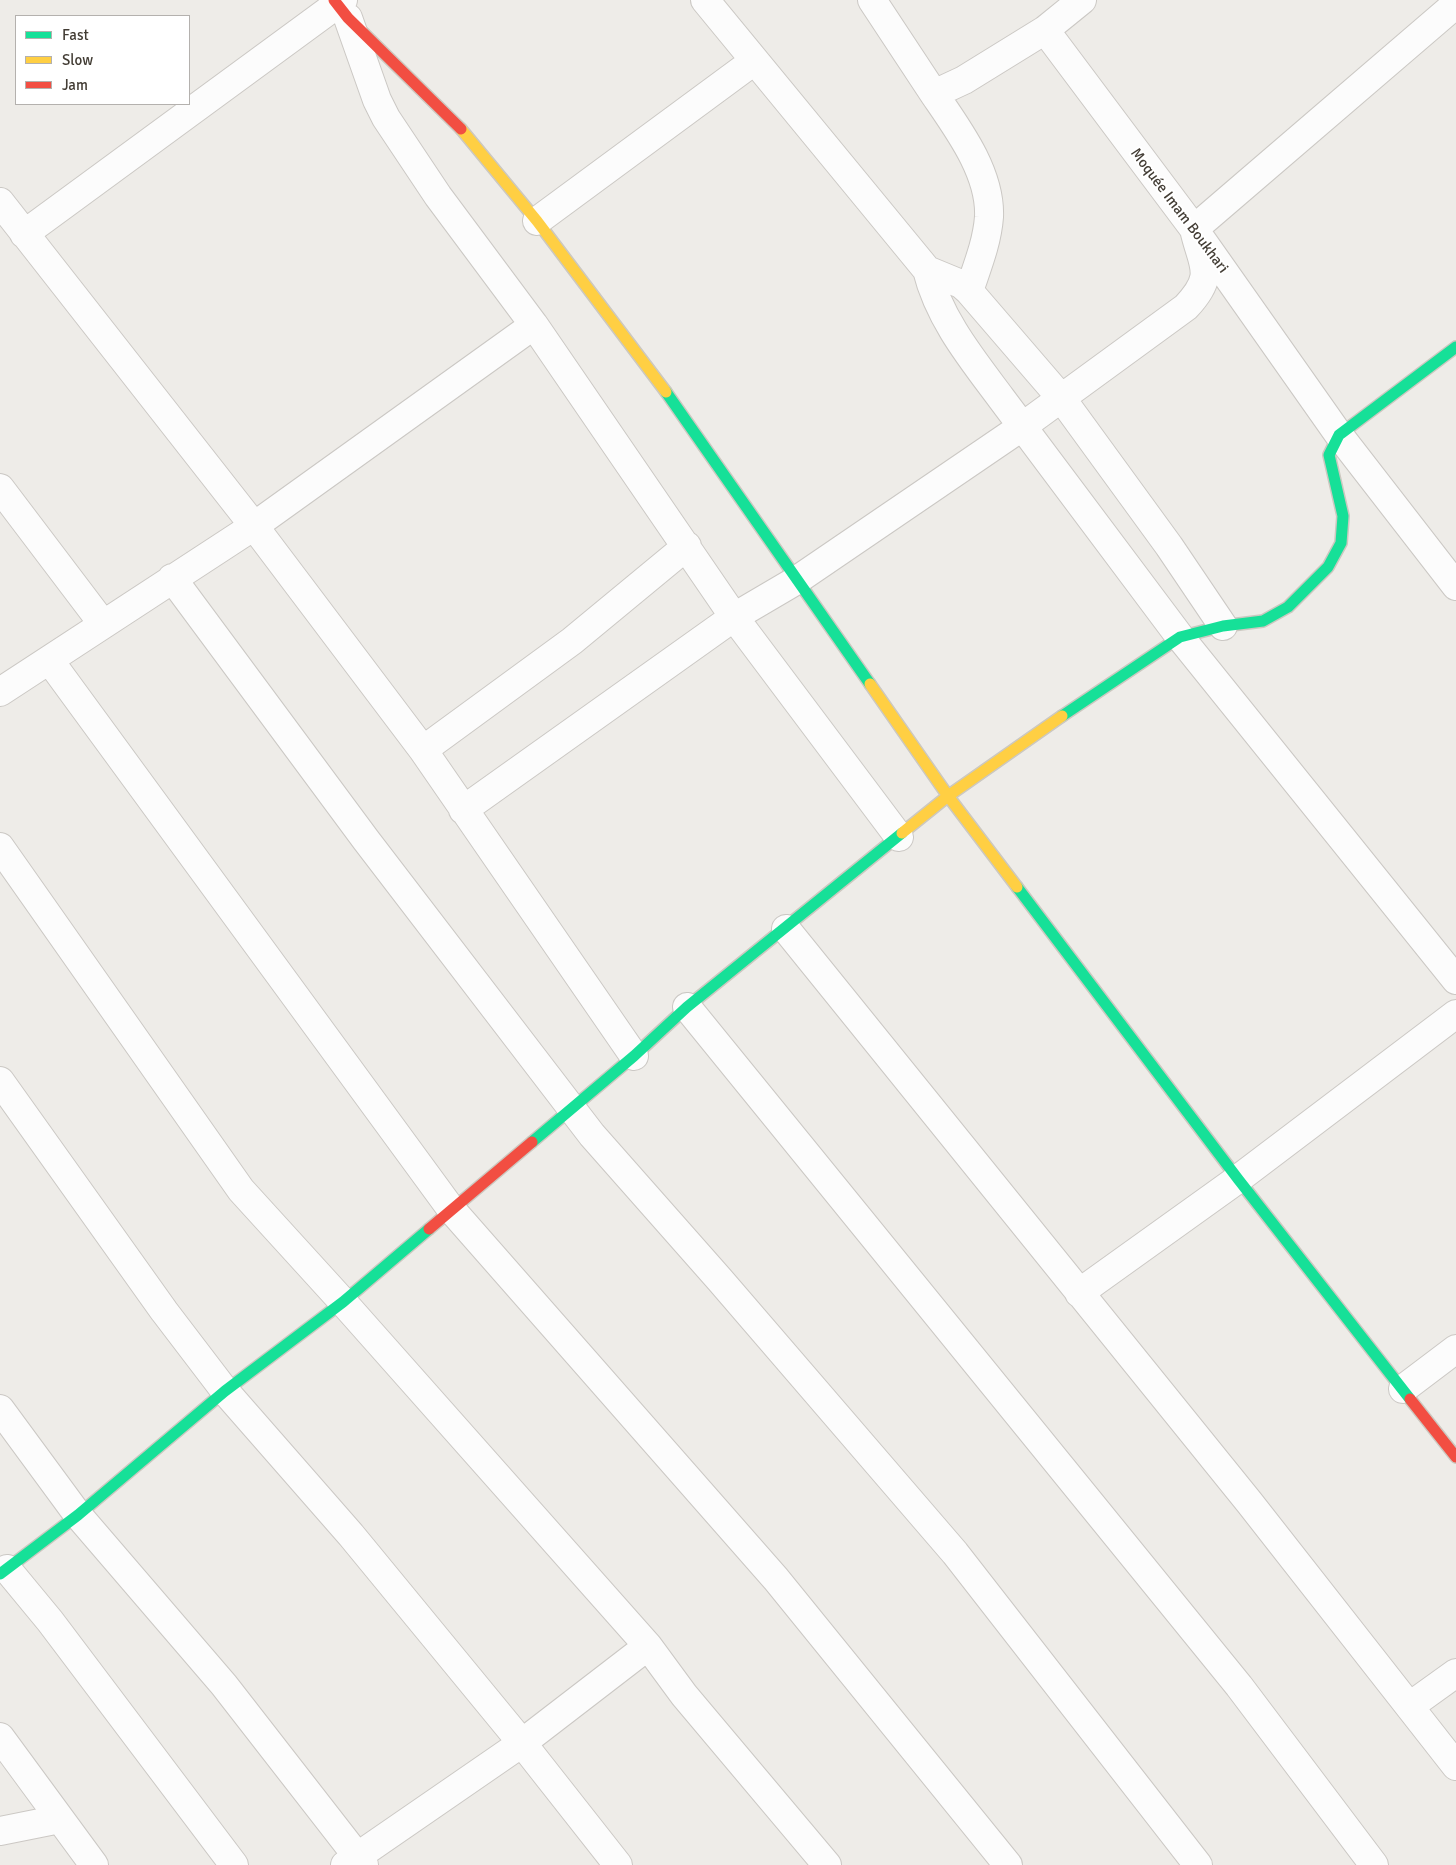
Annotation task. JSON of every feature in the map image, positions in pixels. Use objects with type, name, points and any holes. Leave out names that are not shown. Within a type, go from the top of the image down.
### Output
[{"type":"street","points":[[705,0],[926,270],[936,301],[972,358],[1180,637],[1456,980]]},
{"type":"street","points":[[872,0],[952,120],[983,176],[989,216],[984,245],[969,291]]},
{"type":"street","points":[[934,94],[964,80],[1045,30],[1082,0]]},
{"type":"street","points":[[463,810],[734,617],[797,580],[1062,399],[1186,307],[1199,293],[1206,276],[1204,259],[1194,229],[1456,4]]},
{"type":"street","points":[[341,6],[455,121],[537,221],[634,349],[948,796],[1238,1179],[1456,1457]]},
{"type":"street","points":[[24,234],[341,6]]},
{"type":"street","points":[[341,6],[377,100],[386,118],[438,196],[534,325],[734,617],[899,837]]},
{"type":"street","name":"Moquée Imam Boukhari","points":[[1045,30],[1194,229],[1339,435],[1456,586]]},
{"type":"street","points":[[537,221],[754,61]]},
{"type":"street","points":[[0,202],[254,526],[423,750],[634,1056]]},
{"type":"street","points":[[926,270],[961,284],[969,291],[1062,399],[1169,546],[1224,626]]},
{"type":"street","points":[[0,692],[254,526],[534,325]]},
{"type":"street","points":[[234,1865],[50,1621],[4,1571],[78,1515],[225,1391],[343,1302],[634,1056],[687,1007],[786,929],[948,796],[1080,703],[1180,637],[1224,626],[1263,621],[1288,607],[1328,568],[1341,543],[1343,516],[1329,455],[1339,435],[1456,347]]},
{"type":"street","points":[[0,488],[103,624]]},
{"type":"street","points":[[423,750],[572,641],[687,546]]},
{"type":"street","points":[[172,578],[366,840],[592,1135],[720,1280],[955,1553],[1198,1865]]},
{"type":"street","points":[[50,661],[451,1209],[776,1579],[1008,1865]]},
{"type":"street","points":[[0,847],[241,1190],[343,1302],[648,1646],[684,1695],[827,1865]]},
{"type":"street","points":[[786,929],[1249,1502],[1456,1766]]},
{"type":"street","points":[[687,1007],[1239,1686],[1374,1865]]},
{"type":"street","points":[[1079,1293],[1238,1179],[1456,1014]]},
{"type":"street","points":[[0,1081],[164,1311],[225,1391],[351,1535],[522,1743],[618,1865]]},
{"type":"street","points":[[1403,1390],[1456,1349]]},
{"type":"street","points":[[0,1409],[78,1515],[224,1686],[356,1862],[522,1743],[648,1646]]},
{"type":"street","points":[[1410,1706],[1456,1673]]},
{"type":"street","points":[[0,1737],[94,1865]]},
{"type":"street","points":[[0,1831],[60,1819]]},
{"type":"traffic: fast","points":[[1062,716],[1180,637],[1223,626],[1263,621],[1288,607],[1328,567],[1341,543],[1343,516],[1329,455],[1339,435],[1456,347]]},
{"type":"traffic: fast","points":[[666,392],[870,684]]},
{"type":"traffic: fast","points":[[532,1142],[634,1056],[687,1007],[902,833]]},
{"type":"traffic: fast","points":[[1017,887],[1238,1179],[1410,1399]]},
{"type":"traffic: fast","points":[[0,1574],[78,1515],[225,1391],[343,1302],[429,1229]]},
{"type":"traffic: slow","points":[[461,129],[537,221],[666,392]]},
{"type":"traffic: slow","points":[[870,684],[948,796],[1017,887]]},
{"type":"traffic: slow","points":[[902,833],[948,796],[1062,716]]},
{"type":"traffic: jam","points":[[334,0],[348,18],[461,129]]},
{"type":"traffic: jam","points":[[429,1229],[532,1142]]},
{"type":"traffic: jam","points":[[1410,1399],[1456,1457]]}]
